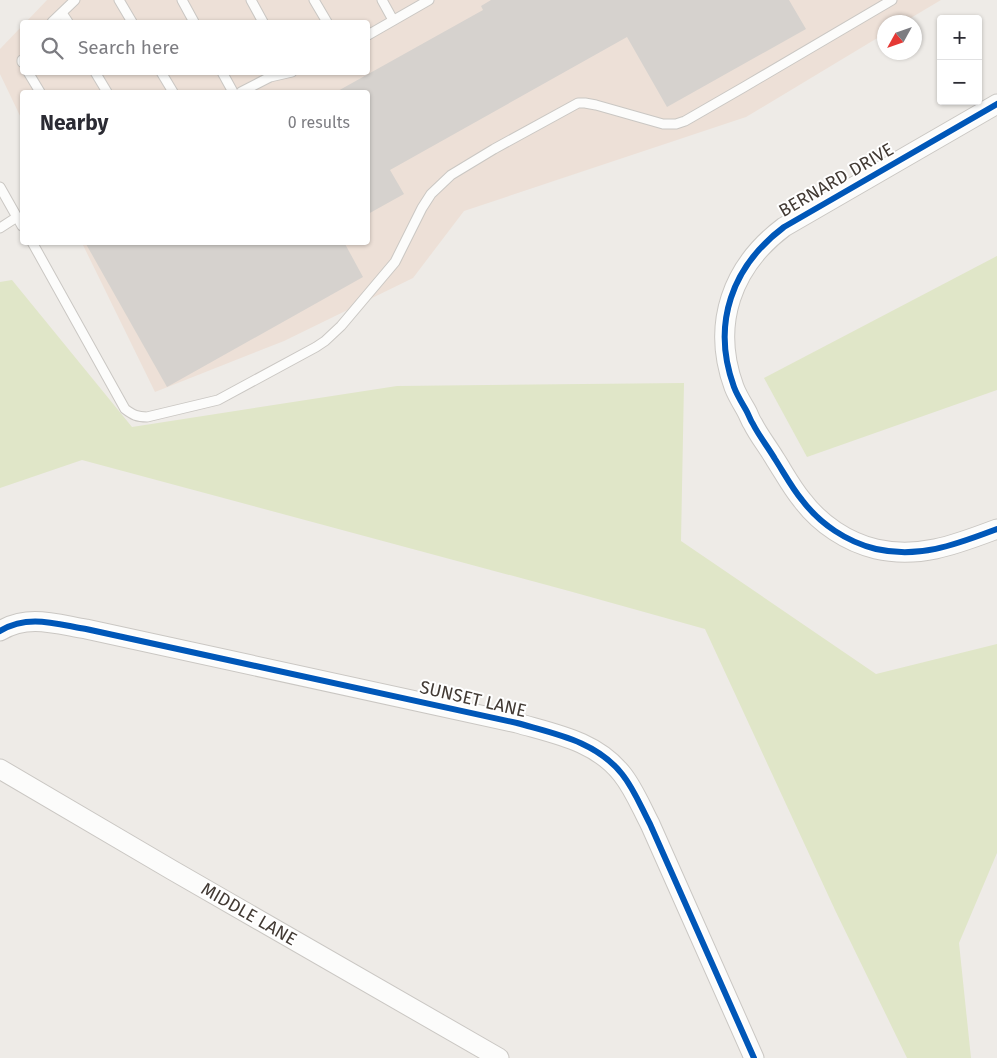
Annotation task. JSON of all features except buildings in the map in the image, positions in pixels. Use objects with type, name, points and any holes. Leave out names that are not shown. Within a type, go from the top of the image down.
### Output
[{"type":"street","name":"BERNARD DRIVE","points":[[997,104],[775,233],[754,254],[742,272],[727,312],[725,328],[727,365],[735,389],[752,424],[800,499],[811,512],[832,530],[859,544],[876,549],[894,552],[922,552],[946,547],[997,529]]},
{"type":"street","name":"SUNSET LANE","points":[[0,631],[8,626],[31,621],[49,622],[86,629],[517,724],[581,742],[602,754],[615,765],[632,789],[650,824],[754,1058]]},
{"type":"street","name":"MIDDLE LANE","points":[[0,770],[499,1058]]},
{"type":"lane","points":[[54,20],[75,0]]},
{"type":"lane","points":[[119,0],[131,20]]},
{"type":"lane","points":[[182,0],[193,20]]},
{"type":"lane","points":[[251,0],[262,20]]},
{"type":"lane","points":[[314,0],[326,20]]},
{"type":"lane","points":[[382,0],[393,20]]},
{"type":"lane","points":[[370,34],[429,0]]},
{"type":"lane","points":[[34,245],[125,409],[132,415],[147,416],[218,400],[325,341],[341,326],[395,262],[431,194],[451,175],[494,149],[578,103],[596,105],[663,124],[676,124],[685,121],[892,0]]},
{"type":"lane","points":[[62,12],[67,20]]},
{"type":"lane","points":[[30,75],[39,90]]},
{"type":"lane","points":[[97,75],[106,90]]},
{"type":"lane","points":[[163,75],[172,90]]},
{"type":"lane","points":[[224,75],[232,90]]},
{"type":"lane","points":[[245,90],[270,76],[277,75]]},
{"type":"lane","points":[[0,187],[19,214],[0,228]]},
{"type":"shaded area","points":[[47,0],[941,0],[916,15],[877,15],[877,38],[746,117],[464,211],[413,278],[284,341],[155,392],[83,245],[370,245],[370,90],[20,90],[20,116],[0,74],[0,49],[20,28],[20,75],[370,75],[370,20],[28,20]]},
{"type":"green space","points":[[997,256],[997,390],[807,457],[764,378]]},
{"type":"green space","points":[[12,280],[132,427],[397,386],[684,383],[681,541],[876,674],[997,644],[997,853],[959,943],[971,1058],[907,1058],[835,910],[705,629],[82,460],[0,488],[0,282]]},
{"type":"cycle path","points":[[997,104],[784,227],[766,242],[739,278],[731,298],[726,319],[725,341],[727,364],[734,387],[755,428],[798,495],[817,517],[835,531],[865,546],[892,552],[908,552],[953,545],[997,529]]},
{"type":"cycle path","points":[[0,631],[21,623],[32,622],[53,623],[86,629],[517,723],[560,735],[587,746],[612,763],[634,792],[754,1058]]}]
